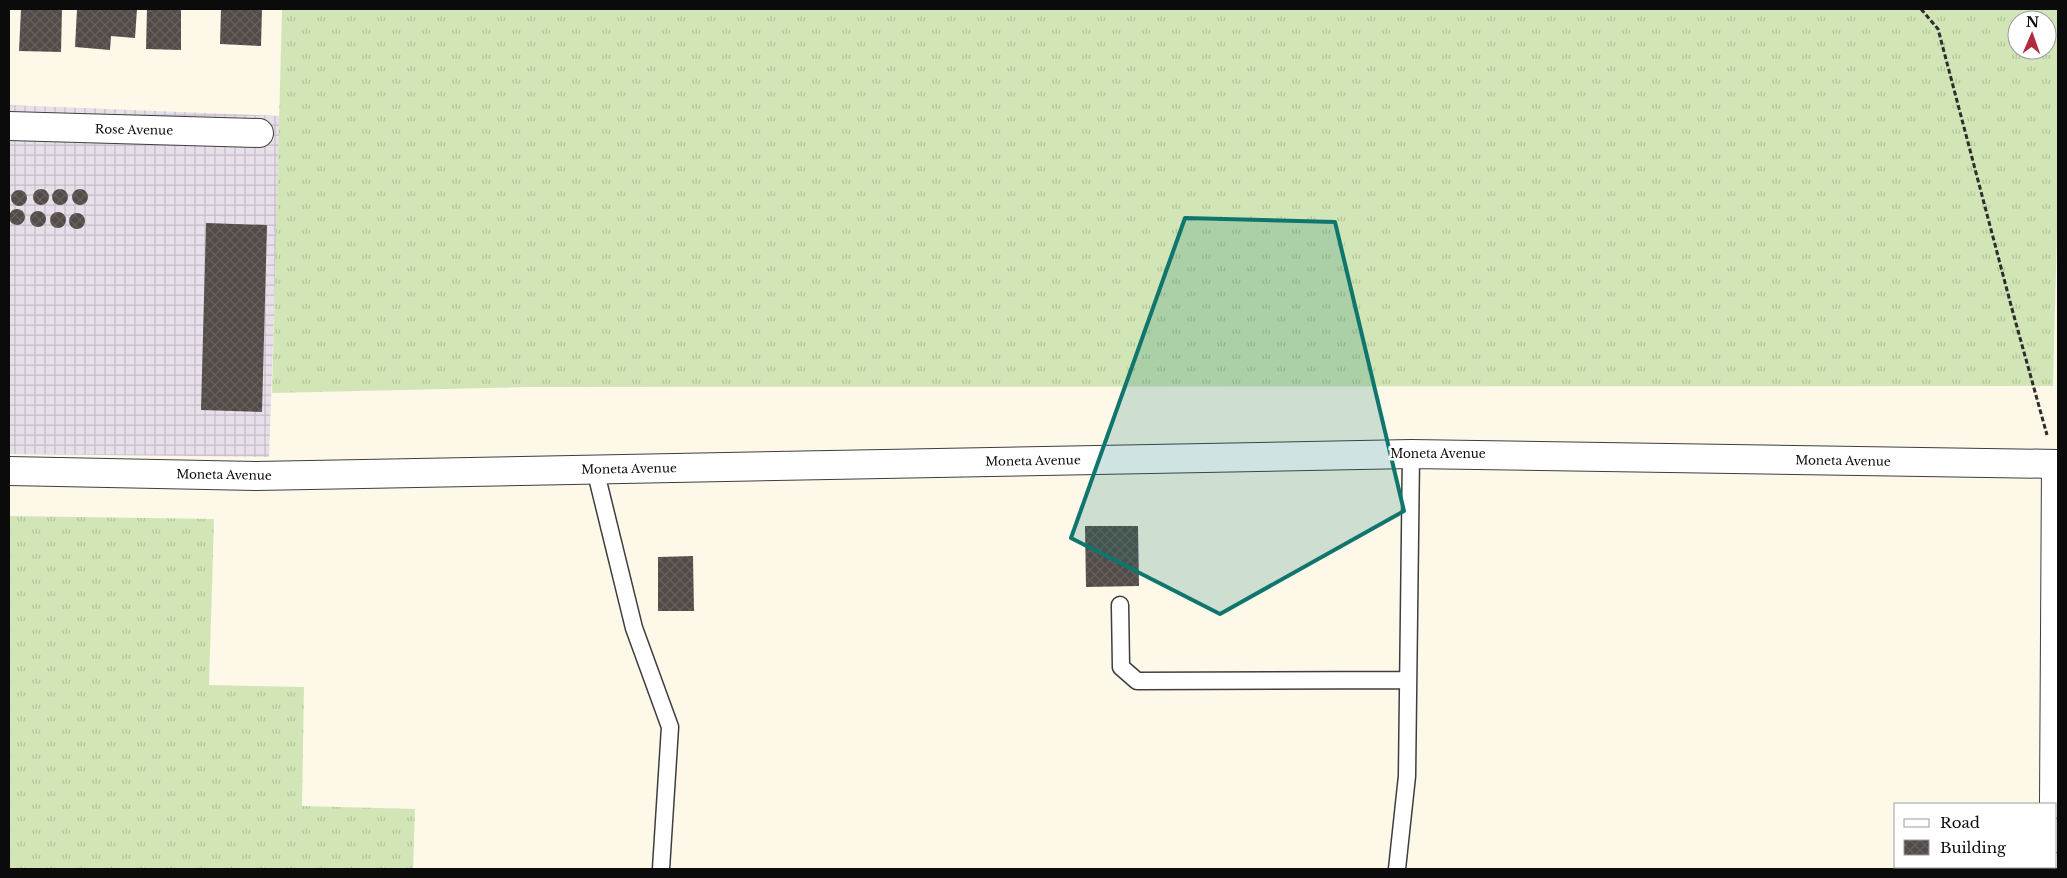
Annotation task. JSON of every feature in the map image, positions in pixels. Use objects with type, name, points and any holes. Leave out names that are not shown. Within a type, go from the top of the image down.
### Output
[{"type":"street","name":"Rose Avenue","points":[[9,126],[259,133]]},
{"type":"street","name":"Moneta Avenue","points":[[9,471],[256,476],[1411,454],[2057,464]]},
{"type":"street","points":[[2054,803],[2057,464]]},
{"type":"lane","points":[[1397,869],[1407,776],[1411,454]]},
{"type":"lane","points":[[595,469],[634,628],[670,727],[661,869]]},
{"type":"lane","points":[[1120,604],[1121,667],[1137,681],[1408,680]]},
{"type":"path","points":[[1921,9],[1938,29],[2012,309],[2057,464]]},
{"type":"highlighted area","points":[[1185,218],[1335,222],[1404,511],[1220,614],[1071,538]]},
{"type":"shaded area","points":[[9,105],[281,116],[269,457],[9,454]]},
{"type":"green space","points":[[282,9],[2058,9],[2058,192],[2053,386],[527,387],[272,393]]},
{"type":"green space","points":[[9,516],[214,519],[209,685],[304,687],[302,806],[415,809],[413,869],[9,869]]},
{"type":"building","points":[[21,9],[62,9],[61,52],[19,51]]},
{"type":"building","points":[[77,9],[137,9],[135,38],[111,36],[110,50],[75,47]]},
{"type":"building","points":[[147,9],[181,9],[181,50],[146,49]]},
{"type":"building","points":[[221,9],[262,9],[261,46],[220,44]]},
{"type":"building","points":[[38,189],[44,189],[49,194],[47,203],[38,205],[33,200],[33,194]]},
{"type":"building","points":[[57,189],[63,189],[68,194],[66,203],[57,205],[52,200],[52,194]]},
{"type":"building","points":[[77,189],[83,189],[88,194],[86,203],[77,205],[72,200],[72,194]]},
{"type":"building","points":[[16,190],[22,190],[27,195],[25,204],[16,206],[11,201],[11,195]]},
{"type":"building","points":[[14,209],[20,209],[25,214],[23,223],[14,225],[9,220],[9,214]]},
{"type":"building","points":[[35,211],[41,211],[46,216],[44,225],[35,227],[30,222],[30,216]]},
{"type":"building","points":[[55,212],[61,212],[66,217],[64,226],[55,228],[50,223],[50,217]]},
{"type":"building","points":[[74,213],[80,213],[85,218],[83,227],[74,229],[69,224],[69,218]]},
{"type":"building","points":[[206,223],[267,225],[262,412],[201,410]]},
{"type":"building","points":[[1085,526],[1138,526],[1139,586],[1086,587]]},
{"type":"building","points":[[693,556],[694,611],[658,611],[658,557]]}]
